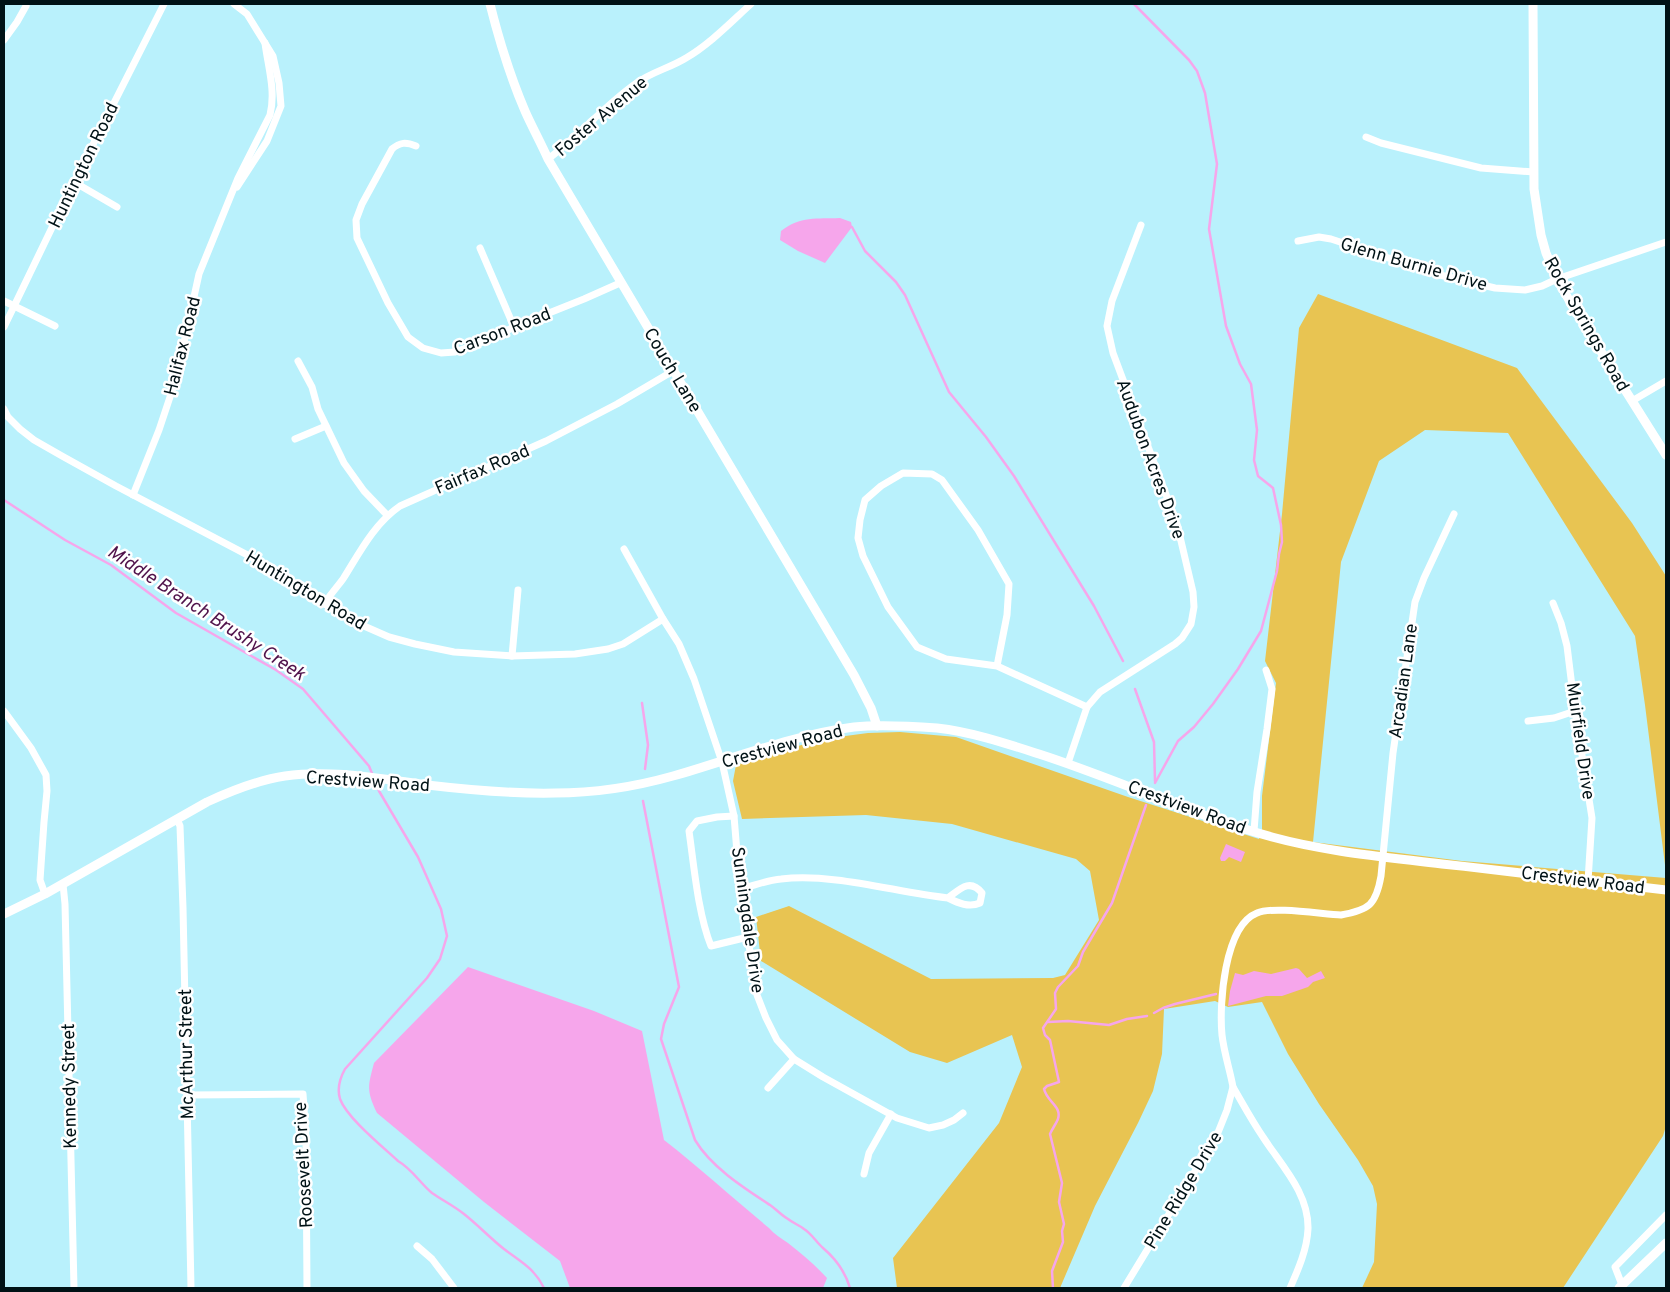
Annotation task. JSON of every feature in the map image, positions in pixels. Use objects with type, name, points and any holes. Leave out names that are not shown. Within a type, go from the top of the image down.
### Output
[{"type":"street","name":"Huntington Road","points":[[4,327],[74,182],[164,4]]},
{"type":"street","name":"Halifax Road","points":[[133,495],[159,430],[176,379],[199,274],[230,198],[267,141],[281,106],[280,83],[273,56],[247,14],[234,4]]},
{"type":"street","name":"Couch Lane","points":[[490,4],[515,86],[548,159],[854,675],[872,708],[877,726]]},
{"type":"street","name":"Foster Avenue","points":[[548,159],[571,142],[635,84],[648,75],[686,58],[702,47],[751,4]]},
{"type":"street","name":"Rock Springs Road","points":[[1533,4],[1535,204],[1546,253],[1573,307],[1666,455]]},
{"type":"street","points":[[4,40],[18,22],[26,6]]},
{"type":"street","points":[[1366,138],[1480,168],[1534,172]]},
{"type":"street","name":"Carson Road","points":[[416,146],[407,142],[392,148],[362,204],[356,220],[357,238],[388,303],[408,336],[423,348],[441,353],[455,352],[488,340],[620,282]]},
{"type":"street","points":[[74,182],[117,207]]},
{"type":"street","name":"Audubon Acres Drive","points":[[1068,763],[1087,707],[1100,692],[1182,638],[1191,624],[1194,607],[1193,592],[1177,524],[1113,353],[1107,326],[1112,301],[1141,225]]},
{"type":"street","name":"Glenn Burnie Drive","points":[[1298,241],[1319,237],[1331,239],[1440,275],[1495,288],[1526,290],[1666,242]]},
{"type":"street","points":[[480,248],[514,327]]},
{"type":"street","points":[[4,301],[55,326]]},
{"type":"street","points":[[298,361],[312,387],[318,409],[344,464],[364,491],[387,515]]},
{"type":"street","name":"Fairfax Road","points":[[324,604],[342,580],[364,543],[387,515],[400,506],[460,478],[530,449],[577,426],[673,371]]},
{"type":"street","points":[[1632,401],[1666,380]]},
{"type":"street","name":"Huntington Road","points":[[4,409],[8,417],[34,440],[133,495],[260,561],[348,619],[369,629],[414,644],[454,652],[512,656],[575,654],[608,649],[623,644],[663,619]]},
{"type":"street","points":[[295,439],[326,426]]},
{"type":"street","points":[[997,666],[1007,615],[1008,584],[978,530],[942,480],[932,474],[903,473],[881,486],[865,500],[858,538],[863,556],[888,606],[917,648],[946,659],[997,666],[1087,707]]},
{"type":"street","name":"Arcadian Lane","points":[[1382,856],[1392,753],[1415,602],[1454,514]]},
{"type":"street","points":[[624,549],[679,644],[694,679],[722,762]]},
{"type":"street","points":[[512,656],[518,590]]},
{"type":"street","name":"Muirfield Drive","points":[[1553,603],[1562,623],[1592,818],[1588,881]]},
{"type":"street","points":[[1254,832],[1257,792],[1268,729],[1272,689],[1266,670]]},
{"type":"street","points":[[1528,721],[1554,718],[1575,710]]},
{"type":"street","points":[[4,711],[31,748],[46,775],[48,791],[40,880],[44,894]]},
{"type":"street","name":"Crestview Road","points":[[4,914],[63,884],[177,819],[232,791],[263,780],[321,774],[510,793],[579,793],[629,786],[670,777],[793,740],[833,731],[877,726],[939,728],[990,738],[1068,763],[1254,832],[1318,847],[1666,890]]},
{"type":"street","name":"Sunningdale Drive","points":[[722,762],[734,816],[740,889],[757,995],[777,1040],[794,1059],[906,1121],[929,1128],[943,1126],[963,1113]]},
{"type":"street","points":[[734,816],[697,821],[689,831],[699,898],[711,946],[748,937]]},
{"type":"street","name":"McArthur Street","points":[[177,819],[180,826],[181,845],[191,1288]]},
{"type":"street","points":[[1290,1288],[1304,1249],[1308,1230],[1306,1214],[1298,1189],[1253,1123],[1234,1087],[1222,1036],[1221,1010],[1227,965],[1232,944],[1250,916],[1270,910],[1341,915],[1362,909],[1370,904],[1378,895],[1382,856]]},
{"type":"street","points":[[740,889],[780,879],[813,879],[846,881],[948,898]]},
{"type":"street","name":"Kennedy Street","points":[[63,884],[74,1288]]},
{"type":"street","points":[[768,1088],[794,1059]]},
{"type":"street","name":"Pine Ridge Drive","points":[[1124,1288],[1217,1135],[1234,1087]]},
{"type":"street","name":"Roosevelt Drive","points":[[187,1096],[303,1094],[306,1139],[307,1288]]},
{"type":"street","points":[[864,1174],[869,1153],[891,1114]]},
{"type":"street","points":[[1666,1215],[1615,1267],[1621,1287],[1666,1243]]},
{"type":"street","points":[[417,1246],[432,1259],[454,1288]]},
{"type":"shaded area","points":[[840,218],[851,222],[852,227],[825,263],[798,251],[780,240],[781,231],[795,223],[809,219]]},
{"type":"shaded area","points":[[1318,294],[1517,368],[1632,523],[1666,576],[1666,873],[1635,636],[1508,433],[1425,430],[1379,461],[1341,562],[1313,842],[1462,861],[1666,878],[1666,1126],[1663,1136],[1563,1288],[1362,1288],[1374,1262],[1377,1204],[1373,1186],[1288,1054],[1262,1002],[1228,1007],[1215,1001],[1164,1009],[1162,1054],[1153,1091],[1095,1206],[1060,1288],[897,1288],[893,1258],[999,1123],[1022,1067],[1012,1035],[947,1063],[910,1052],[761,961],[756,917],[789,906],[931,979],[1053,978],[1065,975],[1099,920],[1090,871],[1076,859],[952,824],[866,815],[742,819],[733,781],[736,765],[808,743],[868,733],[900,732],[956,737],[1128,797],[1259,839],[1262,830],[1262,796],[1276,683],[1265,661],[1282,514],[1299,328]]},
{"type":"shaded area","points":[[1226,844],[1245,852],[1241,862],[1229,857],[1225,861],[1221,861],[1220,858]]},
{"type":"shaded area","points":[[468,967],[594,1011],[642,1031],[664,1140],[813,1264],[827,1278],[823,1288],[570,1288],[560,1261],[484,1202],[377,1113],[371,1099],[369,1083],[374,1063]]},
{"type":"shaded area","points":[[1296,968],[1307,978],[1321,971],[1325,978],[1313,982],[1308,987],[1282,996],[1266,996],[1228,1006],[1235,973],[1243,975],[1254,971],[1271,974]]},
{"type":"waterway","points":[[1134,4],[1189,60],[1197,71],[1205,93],[1217,164],[1209,229],[1226,326],[1240,364],[1251,384],[1257,430],[1254,460],[1258,476],[1273,488],[1281,525],[1282,542],[1277,571],[1261,631],[1238,669],[1213,704],[1194,727],[1178,741],[1155,783]]},
{"type":"waterway","points":[[852,227],[865,251],[896,282],[905,295],[949,392],[986,437],[1014,476],[1094,606],[1123,661]]},
{"type":"waterway","name":"Middle Branch Brushy Creek","points":[[4,500],[65,540],[111,565],[176,613],[276,670],[303,689],[369,766],[373,776]]},
{"type":"waterway","points":[[1135,689],[1154,742],[1155,781]]},
{"type":"waterway","points":[[642,703],[648,745],[645,769]]},
{"type":"waterway","name":"Middle Branch Brushy Creek","points":[[375,781],[418,857],[441,909],[447,936],[440,959],[427,978],[345,1069],[340,1084],[340,1099],[357,1123],[408,1168],[432,1193],[464,1214],[499,1245],[527,1266],[536,1275],[544,1288]]},
{"type":"waterway","points":[[643,801],[679,987],[664,1024],[661,1039],[695,1140],[719,1168],[809,1233],[832,1256],[846,1276],[850,1288]]},
{"type":"waterway","points":[[1053,1288],[1052,1271],[1063,1242],[1062,1231],[1064,1224],[1059,1202],[1062,1183],[1050,1134],[1059,1115],[1044,1089],[1059,1082],[1050,1040],[1045,1035],[1043,1028],[1056,1009],[1055,993],[1058,987],[1078,966],[1083,952],[1112,903],[1146,805]]},
{"type":"waterway","points":[[1154,1013],[1175,1004],[1216,994]]},
{"type":"waterway","points":[[1048,1022],[1068,1021],[1109,1025],[1127,1019],[1147,1016]]}]
